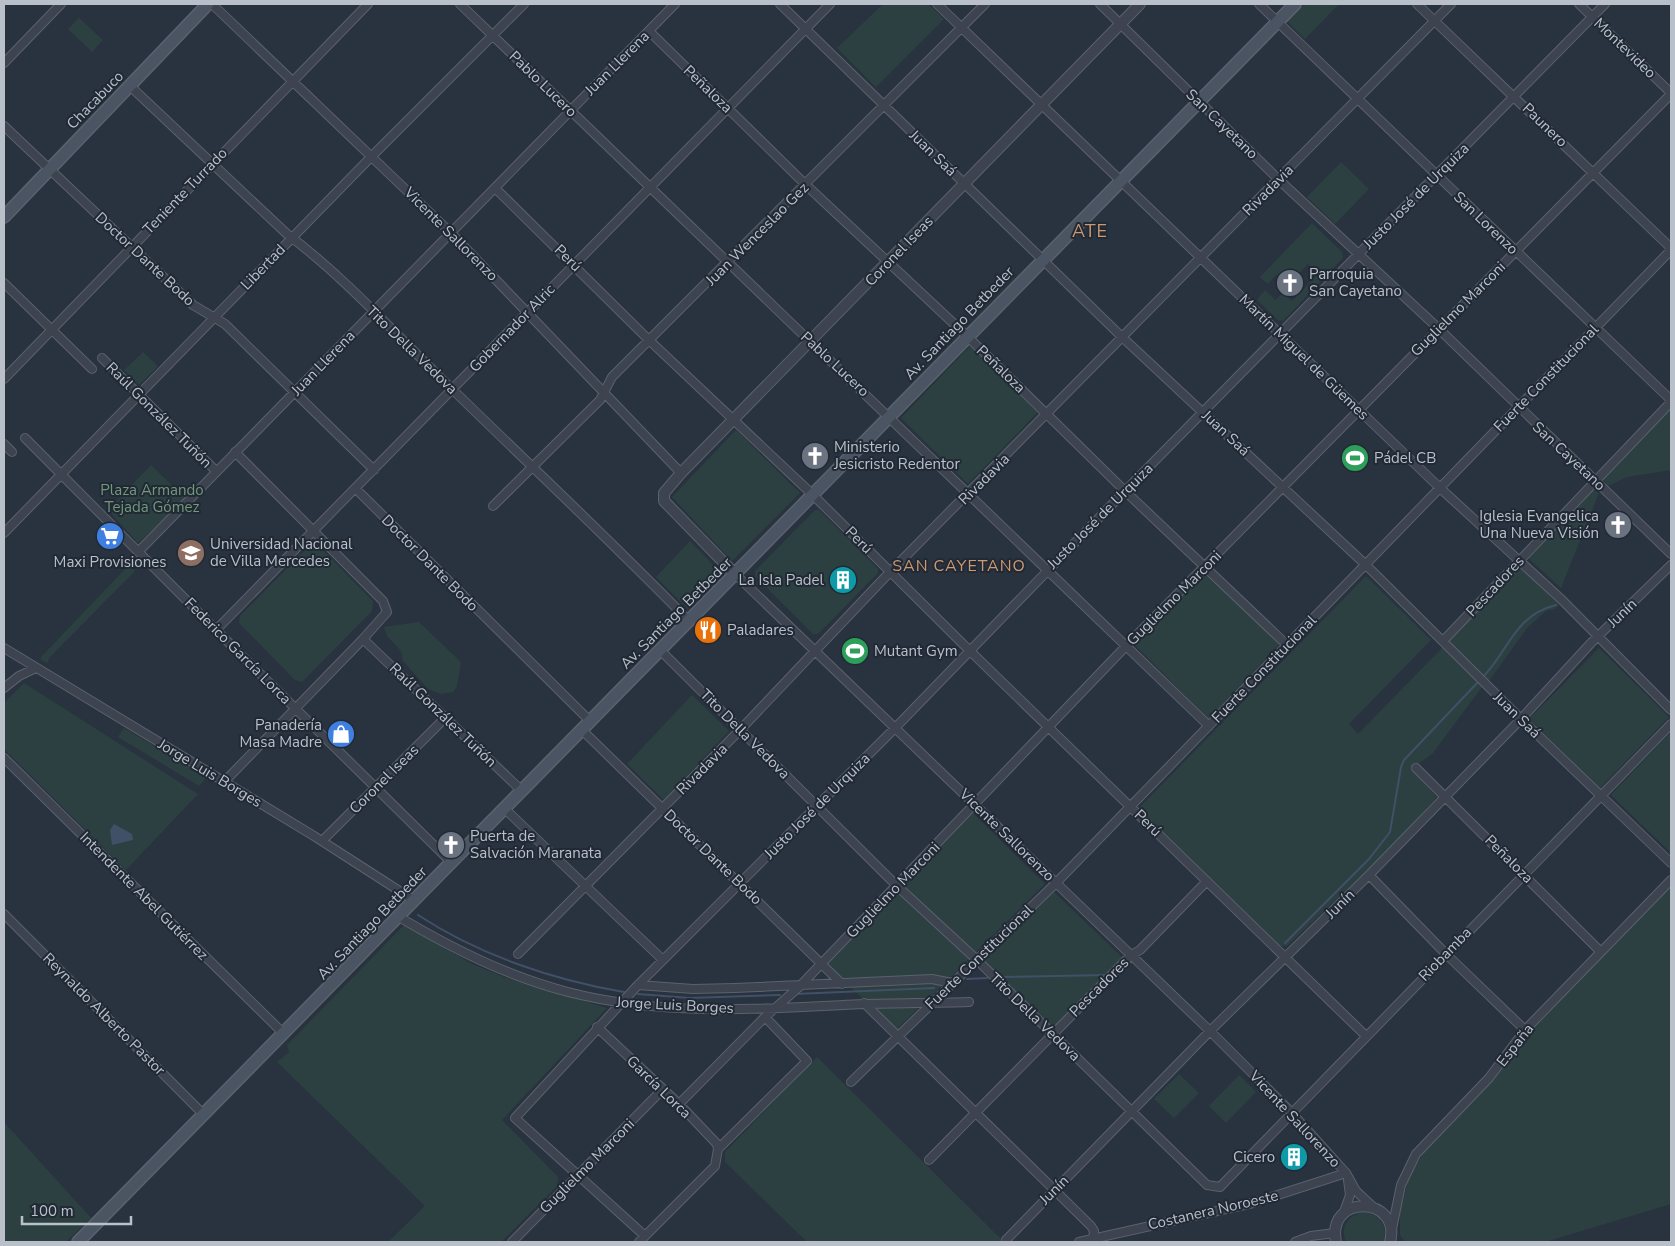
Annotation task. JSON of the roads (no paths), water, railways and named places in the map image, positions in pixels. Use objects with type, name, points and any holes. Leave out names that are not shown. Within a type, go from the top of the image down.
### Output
[{"type":"main road","name":"Chacabuco","points":[[4,217],[210,4]]},
{"type":"main road","name":"Av. Santiago Betbeder","points":[[78,1242],[399,918],[1042,259],[1296,4]]},
{"type":"street","points":[[48,4],[55,10]]},
{"type":"street","points":[[4,63],[61,4]]},
{"type":"street","name":"Vicente Sallorenzo","points":[[210,4],[293,80],[370,157],[451,233],[605,391],[681,474]]},
{"type":"street","name":"Teniente Turrado","points":[[4,379],[368,4]]},
{"type":"street","name":"Pablo Lucero","points":[[460,4],[1209,726]]},
{"type":"street","name":"Libertad","points":[[4,533],[370,157],[524,4]]},
{"type":"street","name":"Juan Llerena","points":[[139,551],[675,4]]},
{"type":"street","name":"Juan Saá","points":[[780,4],[1122,337],[1284,486],[1521,719],[1671,862]]},
{"type":"street","name":"Gobernador Alric","points":[[216,630],[830,4]]},
{"type":"street","name":"Martín Miguel de Güemes","points":[[937,4],[1440,488],[1518,560],[1671,710]]},
{"type":"street","name":"Juan Wenceslao Gez","points":[[492,506],[600,400],[612,377],[985,4]]},
{"type":"street","name":"San Cayetano","points":[[1100,4],[1278,179],[1439,329],[1517,407],[1597,481],[1671,554]]},
{"type":"street","name":"Coronel Iseas","points":[[664,501],[664,494],[681,474],[1140,4]]},
{"type":"street","name":"San Lorenzo","points":[[1258,4],[1671,401]]},
{"type":"street","name":"Paunero","points":[[1417,4],[1594,172],[1671,249]]},
{"type":"street","name":"Rivadavia","points":[[518,954],[740,730],[890,572],[970,494],[1122,337],[1451,4]]},
{"type":"street","name":"Montevideo","points":[[1579,4],[1671,93]]},
{"type":"street","name":"Justo José de Urquiza","points":[[579,1175],[515,1118],[620,1003],[896,727],[1124,491],[1605,4]]},
{"type":"street","name":"Peñaloza","points":[[648,31],[806,185],[1048,414],[1124,491],[1287,645]]},
{"type":"street","name":"Tito Della Vedova","points":[[130,86],[291,238],[373,312],[452,390],[534,466],[689,621]]},
{"type":"street","name":"Guglielmo Marconi","points":[[679,1104],[765,1017],[799,987],[1204,566],[1671,93]]},
{"type":"street","name":"Doctor Dante Bodo","points":[[4,126],[193,305],[216,316],[374,470]]},
{"type":"street","name":"Perú","points":[[495,188],[650,340],[735,419],[1366,1036]]},
{"type":"street","name":"Fuerte Constitucional","points":[[851,1082],[1056,883],[1671,249]]},
{"type":"street","name":"Raúl González Tuñón","points":[[4,283],[92,369]]},
{"type":"street","name":"Raúl González Tuñón","points":[[102,358],[216,471]]},
{"type":"street","name":"Pescadores","points":[[1443,641],[1671,401]]},
{"type":"street","name":"Federico García Lorca","points":[[25,438],[452,863]]},
{"type":"street","points":[[4,444],[12,452]]},
{"type":"street","name":"Raúl González Tuñón","points":[[235,452],[315,530],[386,604],[387,612],[363,640],[522,791]]},
{"type":"street","name":"Doctor Dante Bodo","points":[[356,489],[586,725],[663,808],[842,984]]},
{"type":"street","name":"Vicente Sallorenzo","points":[[664,501],[815,652],[896,727],[1210,1031],[1291,1112],[1346,1173],[1356,1191],[1373,1207]]},
{"type":"street","name":"Junín","points":[[1006,1240],[1210,1031],[1370,875],[1598,637],[1671,565]]},
{"type":"street","points":[[225,781],[363,640]]},
{"type":"street","name":"Jorge Luis Borges","points":[[4,648],[322,840],[415,901]]},
{"type":"street","name":"Tito Della Vedova","points":[[660,650],[897,886],[976,959],[1207,1185],[1220,1187]]},
{"type":"street","points":[[4,688],[19,676],[36,668]]},
{"type":"street","name":"Coronel Iseas","points":[[322,840],[445,718]]},
{"type":"street","name":"Riobamba","points":[[1220,1187],[1523,873],[1671,724]]},
{"type":"street","name":"Intendente Abel Gutiérrez","points":[[4,758],[284,1034]]},
{"type":"street","name":"Peñaloza","points":[[1416,768],[1601,952]]},
{"type":"street","points":[[505,809],[663,960]]},
{"type":"street","points":[[1370,875],[1446,954],[1525,1030]]},
{"type":"street","name":"España","points":[[1391,1231],[1401,1185],[1416,1154],[1489,1078],[1525,1030],[1671,880]]},
{"type":"street","name":"Pescadores","points":[[929,1160],[1130,955],[1140,950],[1207,881]]},
{"type":"street","name":"Reynaldo Alberto Pastor","points":[[4,914],[204,1115]]},
{"type":"street","name":"Jorge Luis Borges","points":[[399,918],[454,949],[524,979],[569,992],[620,1003],[688,1008],[776,1009],[861,1002],[969,1002]]},
{"type":"street","name":"Jorge Luis Borges","points":[[638,985],[693,989],[799,987],[932,978],[952,983]]},
{"type":"street","points":[[861,1002],[1091,1226],[1094,1231],[1094,1238]]},
{"type":"street","points":[[639,1242],[715,1166],[718,1149],[807,1061],[765,1017]]},
{"type":"street","name":"García Lorca","points":[[598,1027],[662,1090],[679,1104],[717,1144],[718,1149]]},
{"type":"street","name":"Guglielmo Marconi","points":[[512,1242],[662,1090]]},
{"type":"street","name":"Vicente Sallorenzo","points":[[1342,1215],[1350,1195],[1346,1173]]},
{"type":"street","name":"Costanera Noroeste","points":[[1079,1242],[1254,1203],[1346,1173]]},
{"type":"street","points":[[579,1175],[645,1236]]},
{"type":"street","points":[[1295,1242],[1311,1236],[1336,1238],[1342,1215],[1353,1207],[1365,1205],[1373,1207],[1384,1215],[1391,1231],[1390,1242]]},
{"type":"water","points":[[114,824],[132,834],[133,840],[112,845],[110,830]]},
{"type":"waterway","points":[[1482,678],[1513,635],[1530,617],[1556,605]]},
{"type":"waterway","points":[[1285,943],[1369,859],[1390,832],[1401,767],[1404,760],[1479,681]]},
{"type":"waterway","points":[[418,915],[466,942],[517,964],[570,981],[624,992]]},
{"type":"waterway","points":[[1003,977],[1108,975]]},
{"type":"waterway","points":[[967,979],[987,978]]},
{"type":"waterway","points":[[795,994],[934,988]]},
{"type":"waterway","points":[[638,994],[690,998],[780,995]]},
{"type":"place","name":"Parroquia San Cayetano","points":[[1290,283]]},
{"type":"place","name":"Ministerio Jesicristo Redentor","points":[[815,456]]},
{"type":"place","name":"Pádel CB","points":[[1355,458]]},
{"type":"place","name":"Iglesia Evangelica Una Nueva Visión","points":[[1618,525]]},
{"type":"place","name":"Maxi Provisiones","points":[[110,536]]},
{"type":"place","name":"Universidad Nacional de Villa Mercedes","points":[[191,553]]},
{"type":"place","name":"La Isla Padel","points":[[843,580]]},
{"type":"place","name":"Paladares","points":[[708,630]]},
{"type":"place","name":"Mutant Gym","points":[[855,651]]},
{"type":"place","name":"Panadería Masa Madre","points":[[341,734]]},
{"type":"place","name":"Puerta de Salvación Maranata","points":[[451,845]]},
{"type":"place","name":"Cicero","points":[[1294,1157]]},
{"type":"district","name":"ATE","points":[[1090,231]]},
{"type":"district","name":"SAN CAYETANO","points":[[959,565]]},
{"type":"park label","name":"Plaza Armando Tejada Gómez","points":[[152,498]]}]
